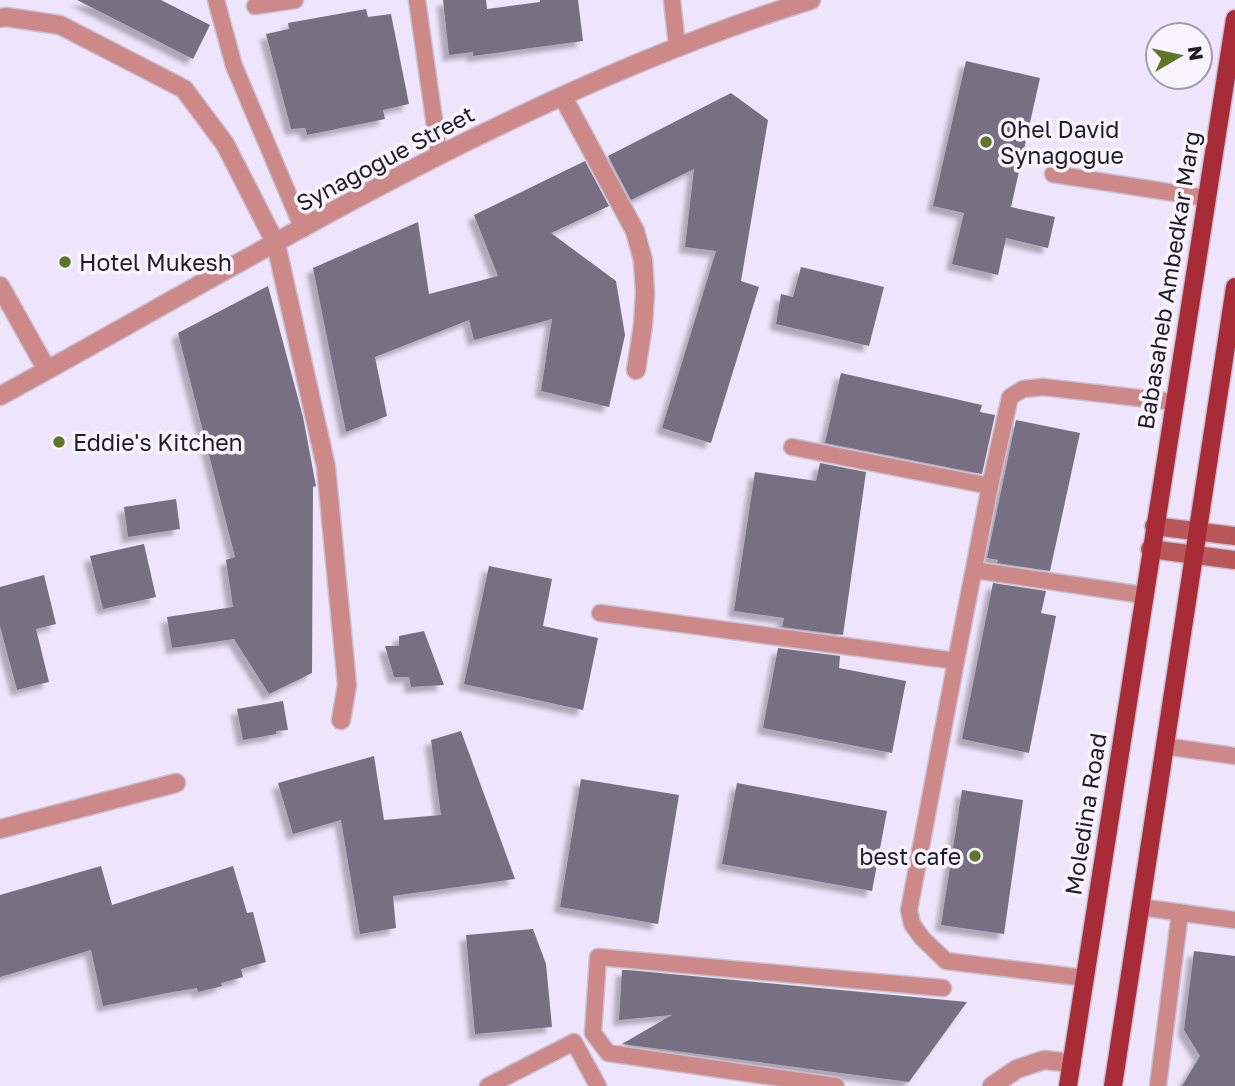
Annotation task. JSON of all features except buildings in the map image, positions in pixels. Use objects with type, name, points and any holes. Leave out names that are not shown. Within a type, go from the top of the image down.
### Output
[{"type":"main road","name":"Babasaheb Ambedkar Marg","points":[[1150,550],[1235,19]]},
{"type":"main road","points":[[1113,1086],[1235,287]]},
{"type":"main road","points":[[1154,526],[1235,536]]},
{"type":"main road","points":[[1150,550],[1235,560]]},
{"type":"main road","name":"Moledina Road","points":[[1068,1086],[1150,550]]},
{"type":"street","name":"Synagogue Street","points":[[0,396],[439,154],[767,7],[800,2]]},
{"type":"street","points":[[0,18],[6,16],[60,25],[184,89],[225,144],[276,244],[326,467],[346,685],[341,720]]},
{"type":"street","points":[[563,97],[635,231],[643,260],[643,325],[636,370]]},
{"type":"street","points":[[0,286],[47,370]]},
{"type":"street","points":[[0,829],[176,783]]},
{"type":"street","points":[[992,1086],[1017,1069],[1044,1060],[1072,1063]]},
{"type":"lane","points":[[216,0],[234,66],[303,229]]},
{"type":"lane","points":[[255,6],[295,0]]},
{"type":"lane","points":[[417,0],[439,154]]},
{"type":"lane","points":[[672,0],[677,46]]},
{"type":"lane","points":[[1053,174],[1206,198]]},
{"type":"lane","points":[[1085,978],[946,961],[922,938],[912,924],[909,910],[990,486],[1010,397],[1023,389],[1043,387],[1174,402]]},
{"type":"lane","points":[[792,447],[990,486]]},
{"type":"lane","points":[[974,570],[1143,594]]},
{"type":"lane","points":[[600,613],[956,661]]},
{"type":"lane","points":[[1164,746],[1235,756]]},
{"type":"lane","points":[[1140,907],[1235,920]]},
{"type":"lane","points":[[1158,1086],[1180,912]]},
{"type":"lane","points":[[836,1086],[608,1053],[593,1033],[598,957],[943,988]]},
{"type":"lane","points":[[488,1086],[574,1042],[598,1086]]},
{"type":"place","name":"Ohel David Synagogue","points":[[986,142]]},
{"type":"place","name":"Hotel Mukesh","points":[[65,262]]},
{"type":"place","name":"Eddie's Kitchen","points":[[59,442]]},
{"type":"place","name":"best cafe","points":[[975,856]]}]
